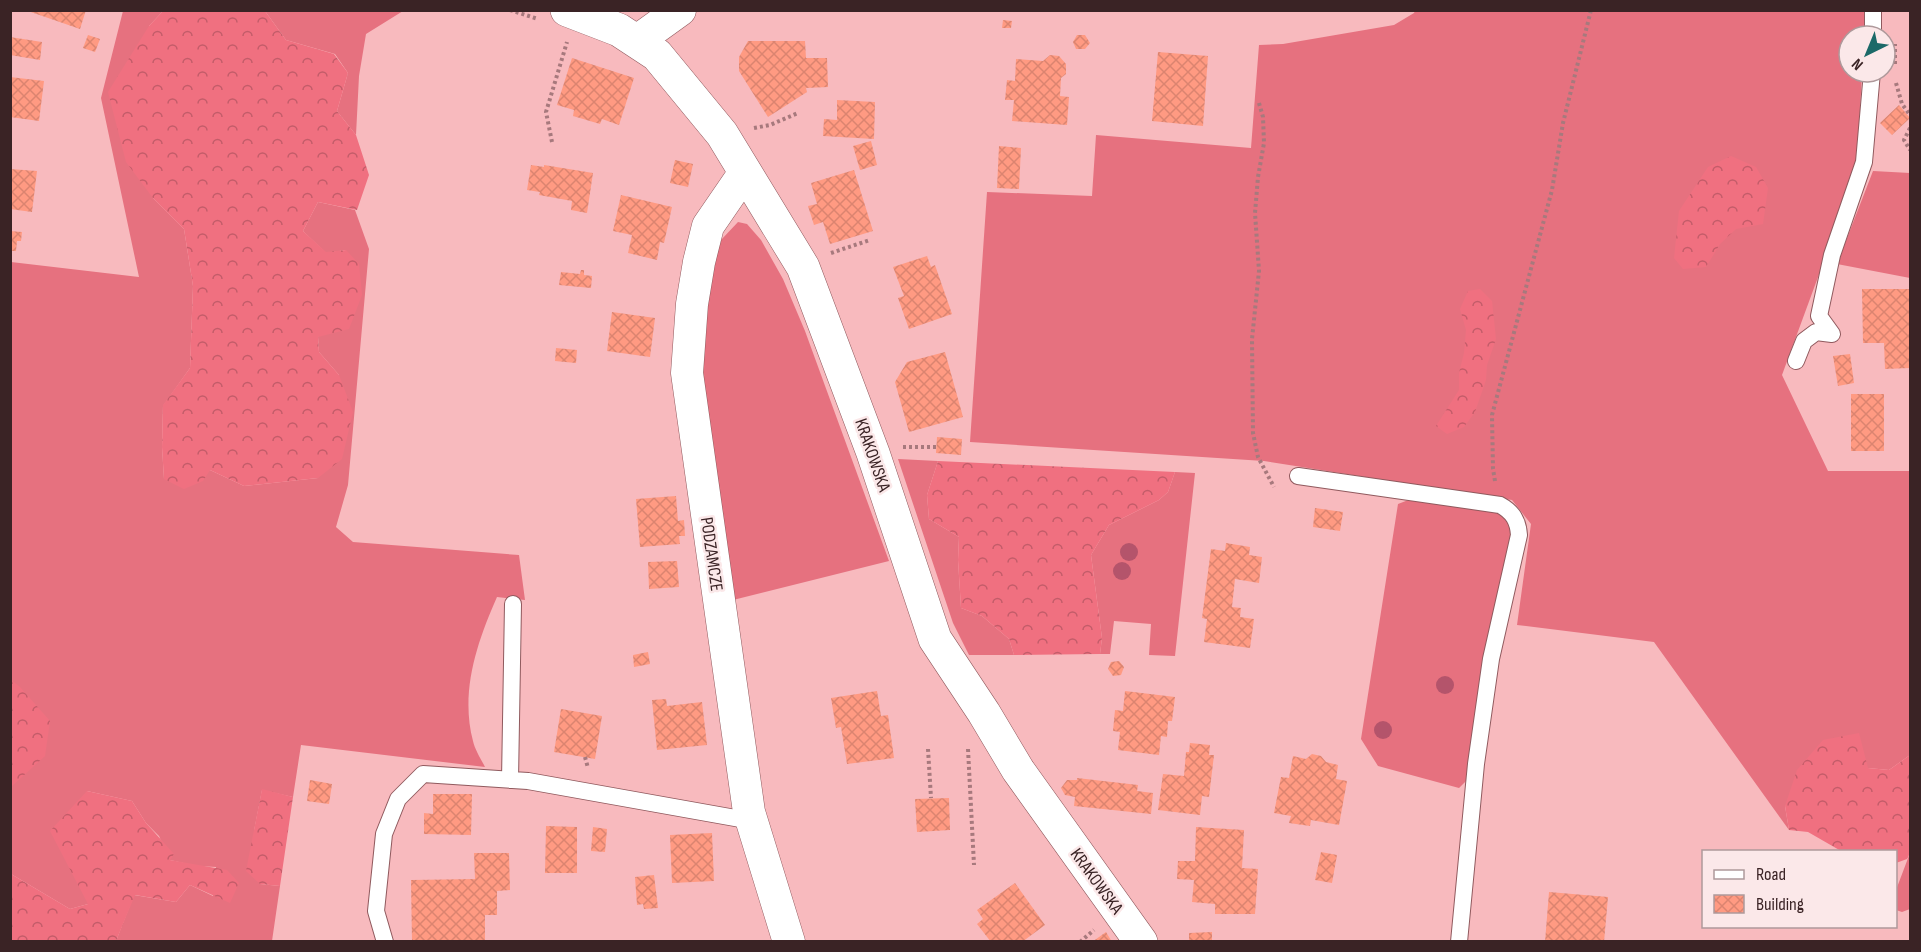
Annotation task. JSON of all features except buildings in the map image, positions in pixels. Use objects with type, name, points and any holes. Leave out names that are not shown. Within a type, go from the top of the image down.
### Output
[{"type":"street","points":[[637,41],[680,10]]},
{"type":"street","name":"KRAKOWSKA","points":[[567,24],[619,30],[657,55],[722,134],[803,267],[873,453],[935,639],[1018,770],[1141,942]]},
{"type":"street","name":"PODZAMCZE","points":[[745,172],[708,225],[692,304],[687,373],[752,822],[789,942]]},
{"type":"lane","points":[[1796,361],[1804,341],[1816,332],[1832,334],[1819,316],[1820,309],[1832,255],[1864,162],[1871,84]]},
{"type":"lane","points":[[1298,476],[1500,505],[1510,510],[1518,524],[1519,535],[1491,659],[1475,776],[1459,942]]},
{"type":"lane","points":[[510,780],[513,604]]},
{"type":"lane","points":[[385,942],[376,911],[384,834],[398,799],[423,774],[528,781],[752,822]]},
{"type":"path","points":[[1500,505],[1493,469],[1492,415],[1552,190],[1563,123],[1591,10]]},
{"type":"path","points":[[552,142],[546,112],[567,24]]},
{"type":"path","points":[[1896,84],[1902,104],[1911,115]]},
{"type":"path","points":[[1259,103],[1263,117],[1264,143],[1255,213],[1259,272],[1252,339],[1253,423],[1258,457],[1274,487]]},
{"type":"path","points":[[747,129],[770,125],[798,113]]},
{"type":"path","points":[[1911,128],[1904,140],[1911,150]]},
{"type":"path","points":[[832,252],[870,240]]},
{"type":"path","points":[[894,447],[936,447]]},
{"type":"path","points":[[928,749],[931,798]]},
{"type":"path","points":[[968,759],[974,865]]},
{"type":"shaded area","points":[[123,11],[163,11],[149,26],[153,198],[184,229],[193,286],[190,368],[163,406],[164,479],[210,470],[244,486],[318,478],[339,375],[319,352],[318,337],[346,250],[326,253],[303,231],[318,202],[355,210],[369,249],[348,485],[336,527],[353,542],[519,555],[525,600],[497,597],[477,649],[470,686],[469,723],[474,744],[485,767],[301,745],[293,797],[262,790],[254,831],[260,884],[280,886],[272,941],[116,941],[134,895],[176,902],[190,885],[213,896],[216,867],[197,866],[170,860],[159,836],[146,823],[132,801],[87,791],[88,904],[70,909],[11,874],[11,262],[139,277],[101,98]]},
{"type":"shaded area","points":[[265,11],[403,11],[366,34],[359,76],[356,135],[337,111],[348,73],[335,54],[286,40]]},
{"type":"shaded area","points":[[1415,11],[1865,11],[1864,24],[1837,24],[1837,84],[1861,84],[1857,171],[1782,375],[1828,471],[1910,471],[1910,755],[1889,770],[1868,768],[1785,806],[1789,830],[1654,642],[1517,625],[1531,524],[1512,500],[1264,461],[970,442],[987,192],[1092,196],[1096,135],[1251,148],[1259,45],[1283,44],[1394,25]]},
{"type":"shaded area","points":[[1873,171],[1910,173],[1910,278],[1837,264]]},
{"type":"shaded area","points":[[738,222],[747,224],[761,240],[783,279],[805,331],[889,561],[733,600],[699,349],[702,310],[721,240]]},
{"type":"shaded area","points":[[898,459],[938,461],[927,495],[929,519],[959,537],[961,608],[982,616],[1009,639],[1014,655],[969,655],[953,623]]},
{"type":"shaded area","points":[[1175,472],[1195,473],[1175,656],[1149,655],[1151,624],[1114,621],[1110,654],[1100,654],[1102,638],[1091,555],[1109,525],[1159,500],[1168,492]]},
{"type":"shaded area","points":[[1411,499],[1497,511],[1508,520],[1512,530],[1466,781],[1459,788],[1378,766],[1361,739],[1398,504]]},
{"type":"shaded area","points":[[1910,853],[1910,909],[1902,912],[1897,910],[1897,887]]},
{"type":"green space","points":[[163,11],[265,11],[286,40],[334,54],[348,73],[337,111],[356,135],[369,175],[357,210],[318,202],[303,231],[326,252],[346,250],[359,264],[362,295],[349,329],[318,337],[319,352],[339,375],[353,412],[342,459],[318,478],[244,486],[210,470],[203,481],[184,489],[164,479],[163,405],[190,368],[193,286],[184,229],[153,198],[126,162],[108,92],[149,26]]},
{"type":"green space","points":[[1731,156],[1756,167],[1768,188],[1763,224],[1736,229],[1720,244],[1706,267],[1683,269],[1674,258],[1679,211],[1708,167]]},
{"type":"green space","points":[[1480,289],[1492,301],[1496,339],[1475,412],[1464,427],[1447,434],[1436,426],[1459,390],[1459,373],[1466,330],[1460,309],[1468,291]]},
{"type":"green space","points":[[938,461],[1175,472],[1168,492],[1159,500],[1109,525],[1091,555],[1102,638],[1100,654],[1014,655],[1009,639],[982,616],[961,608],[959,537],[929,519],[927,495]]},
{"type":"green space","points":[[11,680],[50,721],[45,756],[11,787]]},
{"type":"green space","points":[[1859,733],[1868,768],[1889,770],[1910,755],[1910,853],[1907,859],[1897,863],[1897,850],[1839,850],[1808,832],[1789,830],[1785,806],[1797,770],[1823,740]]},
{"type":"green space","points":[[262,789],[293,797],[280,886],[260,884],[246,871]]},
{"type":"green space","points":[[87,791],[132,801],[146,823],[174,854],[170,860],[227,870],[239,883],[230,903],[190,885],[176,902],[135,895],[116,941],[11,941],[11,874],[70,909],[88,904],[50,831]]}]
